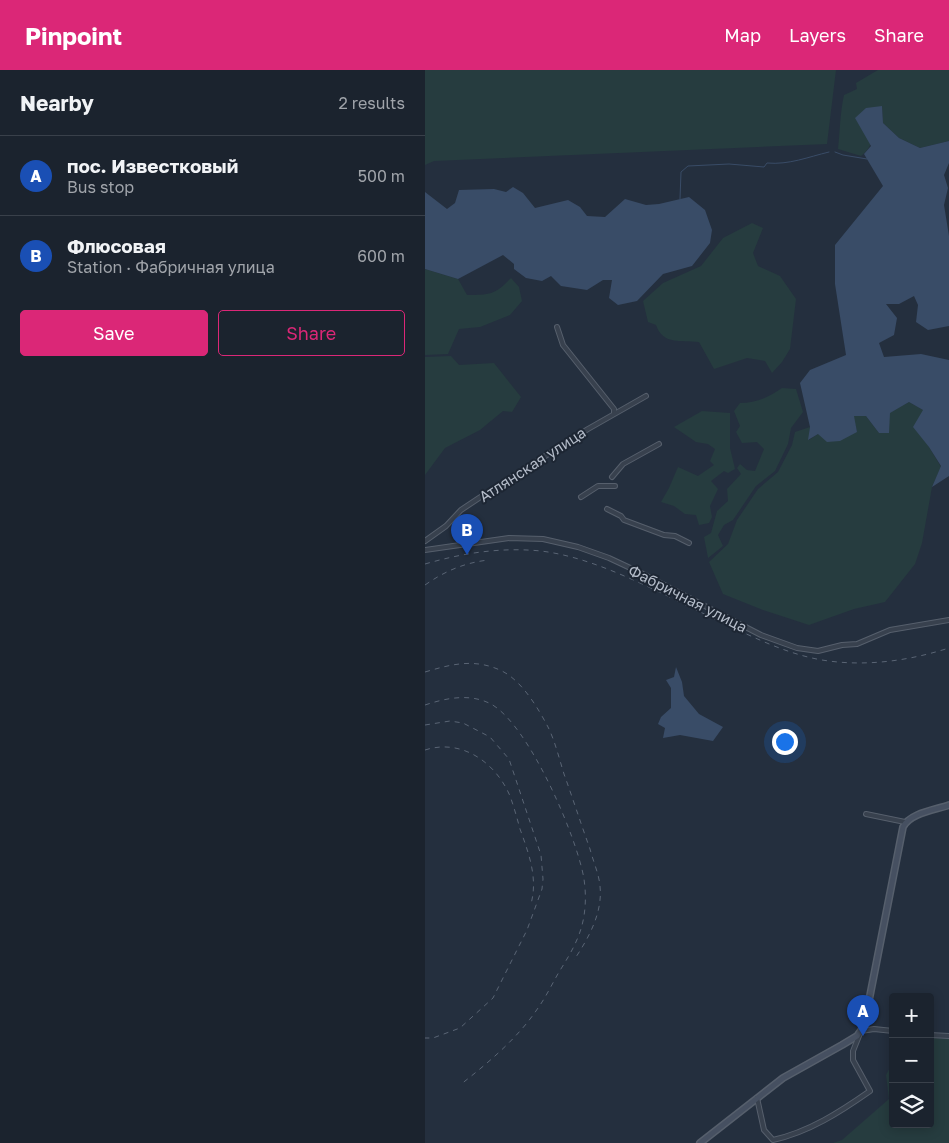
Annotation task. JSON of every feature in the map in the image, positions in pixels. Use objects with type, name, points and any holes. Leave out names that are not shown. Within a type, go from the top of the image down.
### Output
[{"type":"street","points":[[557,327],[563,345],[592,383],[609,401],[614,409],[614,413]]},
{"type":"street","name":"Атлянская улица","points":[[425,542],[446,526],[461,510],[479,498],[614,413],[646,396]]},
{"type":"street","points":[[612,477],[623,464],[659,444]]},
{"type":"street","points":[[581,497],[598,486],[615,486]]},
{"type":"street","points":[[607,509],[621,516],[624,520],[689,542]]},
{"type":"street","name":"Фабричная улица","points":[[425,550],[509,538],[543,539],[578,547],[609,558],[641,573],[761,634],[797,648],[818,651],[842,645],[857,644],[889,630],[949,620]]},
{"type":"street","points":[[757,1098],[764,1130],[773,1140],[786,1137],[835,1115],[869,1091],[853,1060],[853,1051],[864,1026],[903,827],[905,822],[914,817],[949,806]]},
{"type":"street","points":[[866,814],[905,822]]},
{"type":"street","points":[[700,1143],[783,1078],[842,1045],[861,1031],[889,1032]]},
{"type":"street","points":[[934,1035],[949,1036]]},
{"type":"green space","points":[[425,70],[836,70],[827,144],[434,161],[425,165]]},
{"type":"green space","points":[[878,70],[949,70],[949,141],[920,148],[899,138],[883,123],[882,106],[873,140],[866,152],[861,156],[838,149],[844,95],[857,89],[856,83]]},
{"type":"green space","points":[[752,223],[763,228],[753,253],[758,266],[780,276],[796,299],[790,349],[772,373],[765,361],[747,358],[714,369],[699,342],[668,339],[663,336],[656,325],[648,322],[643,301],[663,283],[701,266],[723,238]]},
{"type":"green space","points":[[425,269],[458,279],[467,295],[492,293],[501,288],[511,278],[519,287],[522,301],[510,315],[480,327],[459,329],[448,354],[425,355]]},
{"type":"green space","points":[[451,356],[459,365],[494,363],[521,397],[512,412],[503,411],[480,430],[445,448],[425,475],[425,357]]},
{"type":"green space","points":[[782,388],[796,389],[803,412],[791,428],[788,444],[775,471],[756,486],[733,520],[724,525],[718,535],[723,546],[708,558],[704,537],[711,533],[717,511],[728,501],[727,489],[741,474],[737,468],[740,464],[747,470],[755,471],[764,449],[757,442],[742,443],[736,432],[740,426],[734,411],[740,403],[762,399]]},
{"type":"green space","points":[[909,402],[923,410],[929,447],[941,467],[932,487],[922,543],[915,564],[885,602],[854,609],[809,625],[723,594],[709,562],[728,544],[737,520],[758,489],[778,472],[792,445],[795,432],[810,427],[809,440],[818,434],[857,432],[853,416],[866,416],[879,433],[889,433],[889,413]]},
{"type":"green space","points":[[702,411],[730,413],[730,448],[735,469],[728,473],[724,471],[711,481],[718,489],[710,506],[712,517],[709,523],[699,525],[696,515],[685,514],[674,506],[661,502],[678,467],[698,476],[714,465],[710,461],[715,449],[708,444],[696,442],[674,427]]},
{"type":"green space","points":[[934,1038],[949,1039],[949,1143],[833,1143],[842,1140],[889,1099],[889,1128],[934,1128]]},
{"type":"green space","points":[[889,1069],[889,1099],[886,1075]]},
{"type":"water","points":[[882,106],[883,123],[899,138],[920,148],[949,141],[949,163],[944,175],[948,188],[944,205],[949,236],[949,326],[928,330],[916,322],[918,305],[914,296],[899,304],[886,304],[897,318],[894,335],[879,343],[884,357],[921,354],[949,360],[949,476],[932,487],[941,466],[913,427],[923,410],[909,402],[890,413],[889,433],[879,433],[866,416],[854,416],[857,432],[840,441],[827,442],[818,434],[808,440],[810,427],[800,383],[810,370],[846,355],[835,284],[835,245],[883,186],[864,154],[871,146],[855,118],[866,108]]},
{"type":"water","points":[[513,187],[523,193],[535,208],[568,200],[580,207],[587,216],[605,217],[625,199],[646,205],[689,197],[705,210],[712,230],[710,243],[692,266],[663,274],[637,301],[618,305],[609,298],[612,280],[603,280],[587,290],[561,286],[551,276],[542,281],[526,278],[514,269],[514,264],[503,255],[458,279],[425,269],[425,192],[447,209],[455,203],[459,190],[494,189],[506,192]]},
{"type":"water","points":[[676,667],[682,682],[684,696],[699,714],[723,727],[713,741],[680,735],[663,738],[665,728],[658,724],[661,717],[671,708],[671,688],[666,680],[674,677]]},
{"type":"waterway","points":[[680,199],[681,172],[688,166],[729,164],[764,167],[767,163],[791,162],[829,152]]},
{"type":"waterway","points":[[835,152],[867,159]]},
{"type":"railway","points":[[425,564],[468,554],[497,550],[556,553],[628,577],[771,645],[796,654],[822,660],[854,663],[886,662],[949,648]]},
{"type":"railway","points":[[425,585],[455,568],[488,560]]},
{"type":"railway","points":[[425,672],[454,665],[473,663],[502,671],[523,688],[548,727],[590,849],[600,886],[597,916],[574,960]]},
{"type":"railway","points":[[425,705],[441,700],[475,699],[491,704],[506,716],[521,734],[562,811],[580,860],[585,884],[585,910],[579,935],[544,999],[512,1040],[460,1085]]},
{"type":"railway","points":[[425,725],[450,721],[463,723],[490,737],[509,759],[541,855],[543,879],[542,889],[527,930],[493,998],[460,1028],[433,1038],[425,1038]]},
{"type":"railway","points":[[425,750],[452,747],[476,756],[487,764],[504,784],[510,796],[527,848],[534,885],[531,904]]},
{"type":"place","name":"Флюсовая","points":[[467,555]]},
{"type":"place","name":"пос. Известковый","points":[[863,1036]]}]
